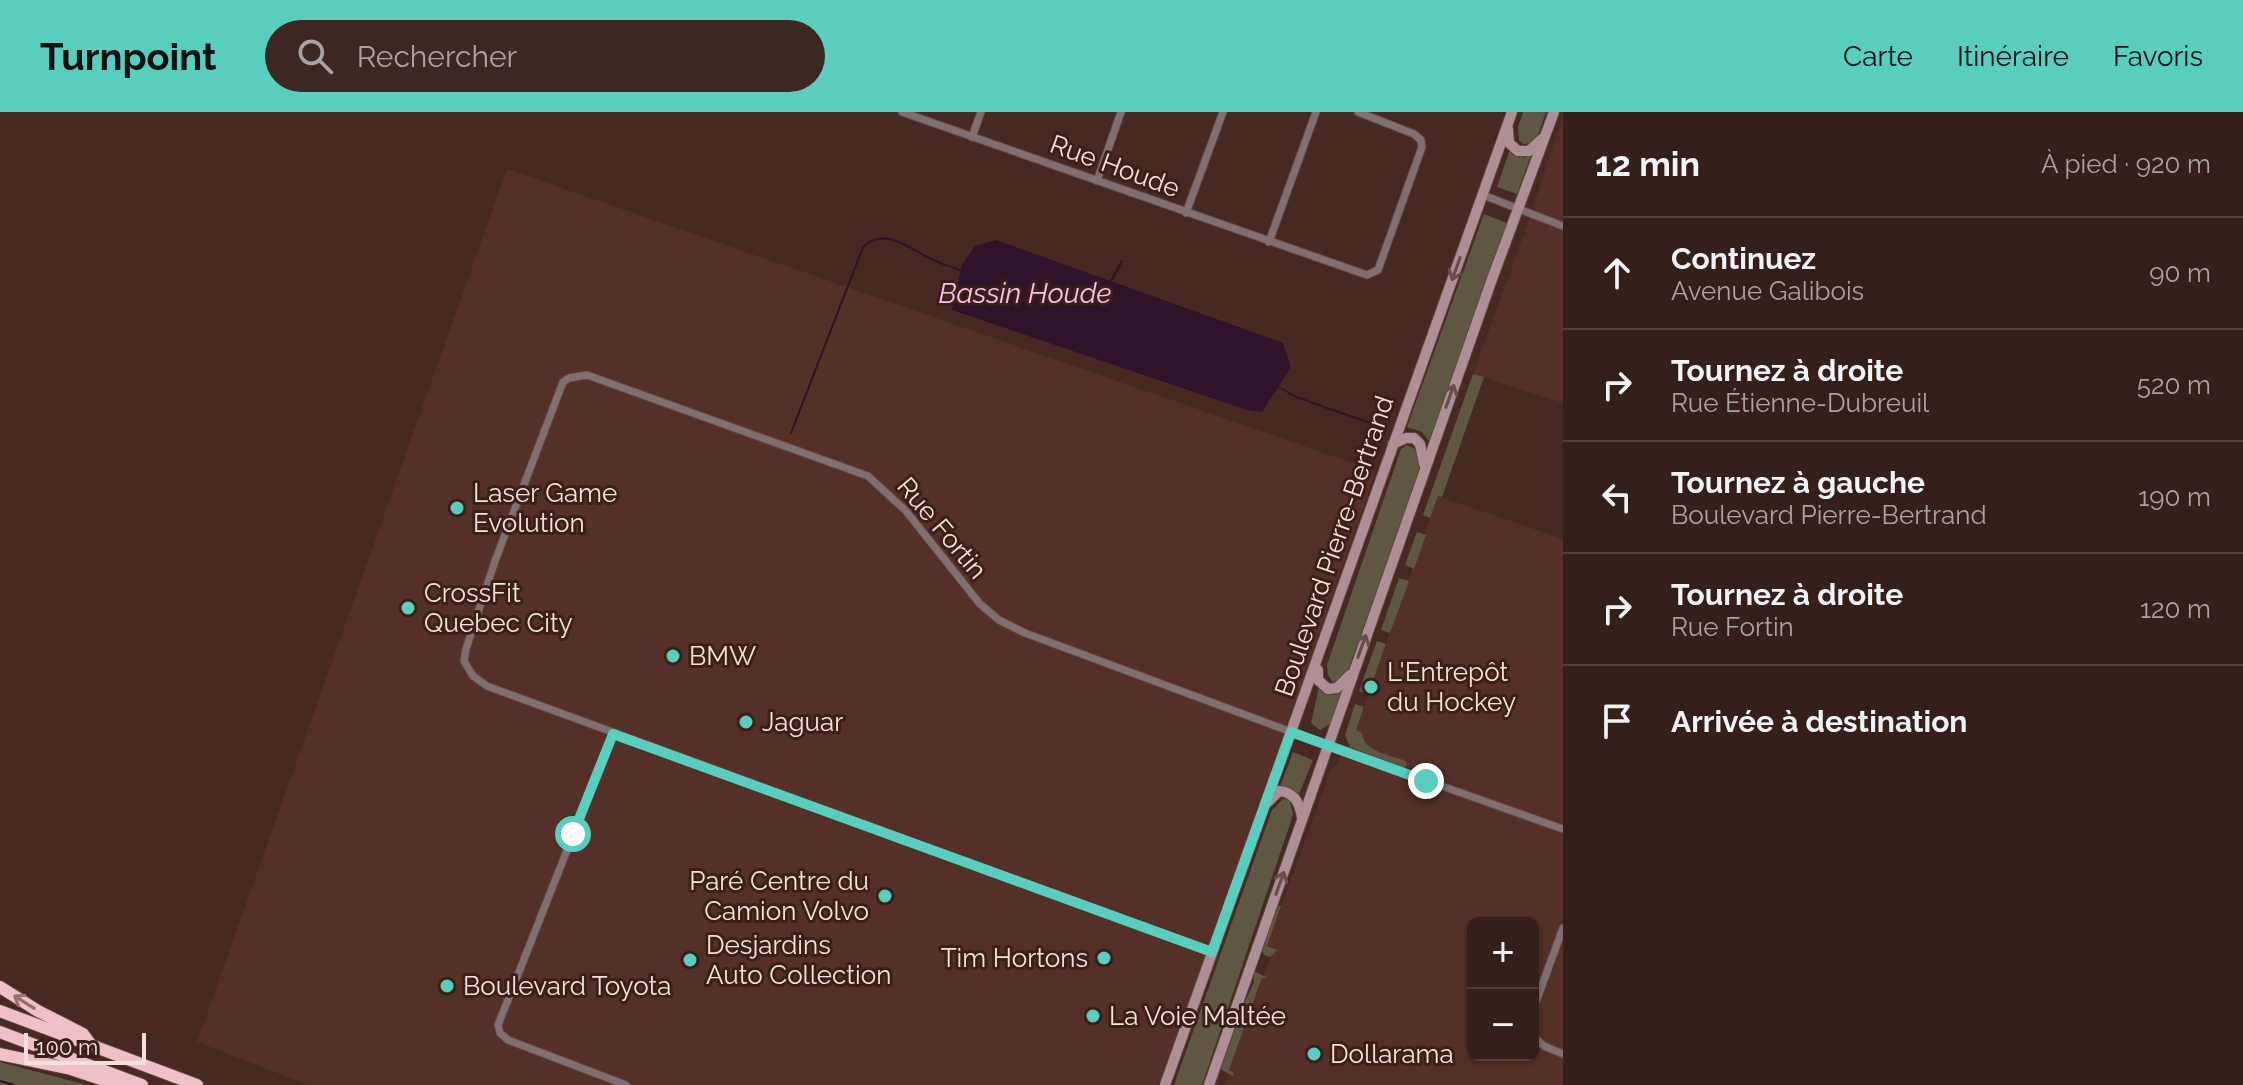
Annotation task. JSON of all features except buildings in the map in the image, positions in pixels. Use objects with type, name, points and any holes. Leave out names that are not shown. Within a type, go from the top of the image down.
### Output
[{"type":"highway","points":[[0,987],[83,1034],[93,1047]]},
{"type":"highway","points":[[0,1011],[197,1085]]},
{"type":"highway","points":[[0,1032],[142,1085]]},
{"type":"highway","points":[[0,1054],[71,1069],[119,1085]]},
{"type":"main road","points":[[1209,1085],[1424,470],[1554,112]]},
{"type":"main road","points":[[1510,118],[1508,141],[1518,151],[1529,151],[1545,137]]},
{"type":"main road","name":"Boulevard Pierre-Bertrand","points":[[1165,1085],[1510,118]]},
{"type":"main road","points":[[1393,444],[1414,438],[1420,444],[1424,470]]},
{"type":"main road","points":[[1318,660],[1318,680],[1327,689],[1339,687],[1353,671]]},
{"type":"main road","points":[[1265,805],[1280,791],[1289,793],[1297,802],[1302,820]]},
{"type":"street","name":"Rue Houde","points":[[902,112],[1362,275],[1372,275],[1378,270],[1422,147],[1421,140],[1414,134],[1358,112]]},
{"type":"street","points":[[972,137],[981,112]]},
{"type":"street","points":[[1097,181],[1121,112]]},
{"type":"street","points":[[1186,213],[1223,112]]},
{"type":"street","points":[[1269,242],[1316,112]]},
{"type":"street","points":[[1483,195],[1563,226]]},
{"type":"street","name":"Rue Fortin","points":[[613,734],[487,686],[473,676],[464,661],[495,561],[563,382],[587,375],[868,476],[906,511],[980,604],[999,620],[1131,674],[1563,829]]},
{"type":"street","points":[[626,1085],[508,1040],[500,1033],[498,1025],[613,734],[1212,952]]},
{"type":"street","points":[[1539,994],[1563,928]]},
{"type":"street","points":[[1539,1041],[1563,1054]]},
{"type":"shaded area","points":[[1523,112],[1546,112],[1536,137],[1523,144],[1519,140],[1518,127]]},
{"type":"shaded area","points":[[1563,115],[1563,403],[1473,374],[1527,226]]},
{"type":"shaded area","points":[[1512,151],[1524,158],[1531,155],[1517,194],[1497,187]]},
{"type":"shaded area","points":[[507,169],[1376,471],[1160,1085],[309,1085],[197,1042]]},
{"type":"shaded area","points":[[1484,214],[1507,223],[1428,440],[1422,432],[1407,427]]},
{"type":"shaded area","points":[[1473,374],[1484,377],[1442,497],[1438,496],[1430,518],[1423,515]]},
{"type":"shaded area","points":[[1407,445],[1419,451],[1420,457],[1408,505],[1347,673],[1343,680],[1334,684],[1328,675],[1327,665],[1401,449]]},
{"type":"shaded area","points":[[1438,496],[1563,539],[1563,1085],[1226,1085],[1273,949],[1267,946],[1331,769],[1339,763],[1350,747]]},
{"type":"shaded area","points":[[1417,532],[1426,535],[1414,569],[1405,565]]},
{"type":"shaded area","points":[[1399,578],[1409,581],[1390,633],[1381,630]]},
{"type":"shaded area","points":[[1377,641],[1386,644],[1368,695],[1359,691]]},
{"type":"shaded area","points":[[1320,683],[1333,695],[1341,693],[1331,723],[1320,730],[1311,723]]},
{"type":"shaded area","points":[[1355,704],[1364,707],[1356,730],[1362,733],[1367,745],[1406,761],[1404,768],[1350,747],[1345,735]]},
{"type":"shaded area","points":[[1293,752],[1313,760],[1299,794],[1280,787]]},
{"type":"shaded area","points":[[1283,799],[1289,800],[1293,813],[1291,821],[1202,1085],[1174,1085],[1272,810]]},
{"type":"shaded area","points":[[1278,905],[1281,906],[1267,946],[1277,950],[1270,957],[1264,955],[1261,949]]},
{"type":"shaded area","points":[[1253,973],[1268,978],[1262,978],[1229,1070],[1234,1073],[1233,1076],[1220,1069],[1240,1011],[1254,983]]},
{"type":"shaded area","points":[[0,1062],[87,1085],[0,1085]]},
{"type":"water","name":"Bassin Houde","points":[[996,240],[1283,343],[1291,367],[1262,412],[1247,410],[952,310],[962,264],[975,246]]},
{"type":"waterway","points":[[791,433],[863,247],[879,239],[896,241],[960,270]]},
{"type":"waterway","points":[[1110,283],[1122,261]]},
{"type":"waterway","points":[[1279,387],[1296,397],[1379,426]]},
{"type":"waterway","points":[[0,1081],[14,1085]]},
{"type":"place","name":"Laser Game Evolution","points":[[457,508]]},
{"type":"place","name":"CrossFit Quebec City","points":[[408,608]]},
{"type":"place","name":"BMW","points":[[673,656]]},
{"type":"place","name":"L'Entrepôt du Hockey","points":[[1371,687]]},
{"type":"place","name":"Jaguar","points":[[746,722]]},
{"type":"place","name":"Paré Centre du Camion Volvo","points":[[885,896]]},
{"type":"place","name":"Tim Hortons","points":[[1104,958]]},
{"type":"place","name":"Desjardins Auto Collection","points":[[690,960]]},
{"type":"place","name":"Boulevard Toyota","points":[[447,986]]},
{"type":"place","name":"La Voie Maltée","points":[[1093,1016]]},
{"type":"place","name":"Dollarama","points":[[1314,1054]]},
{"type":"route","points":[[573,834],[613,734],[1212,952],[1291,732],[1426,781]]}]
